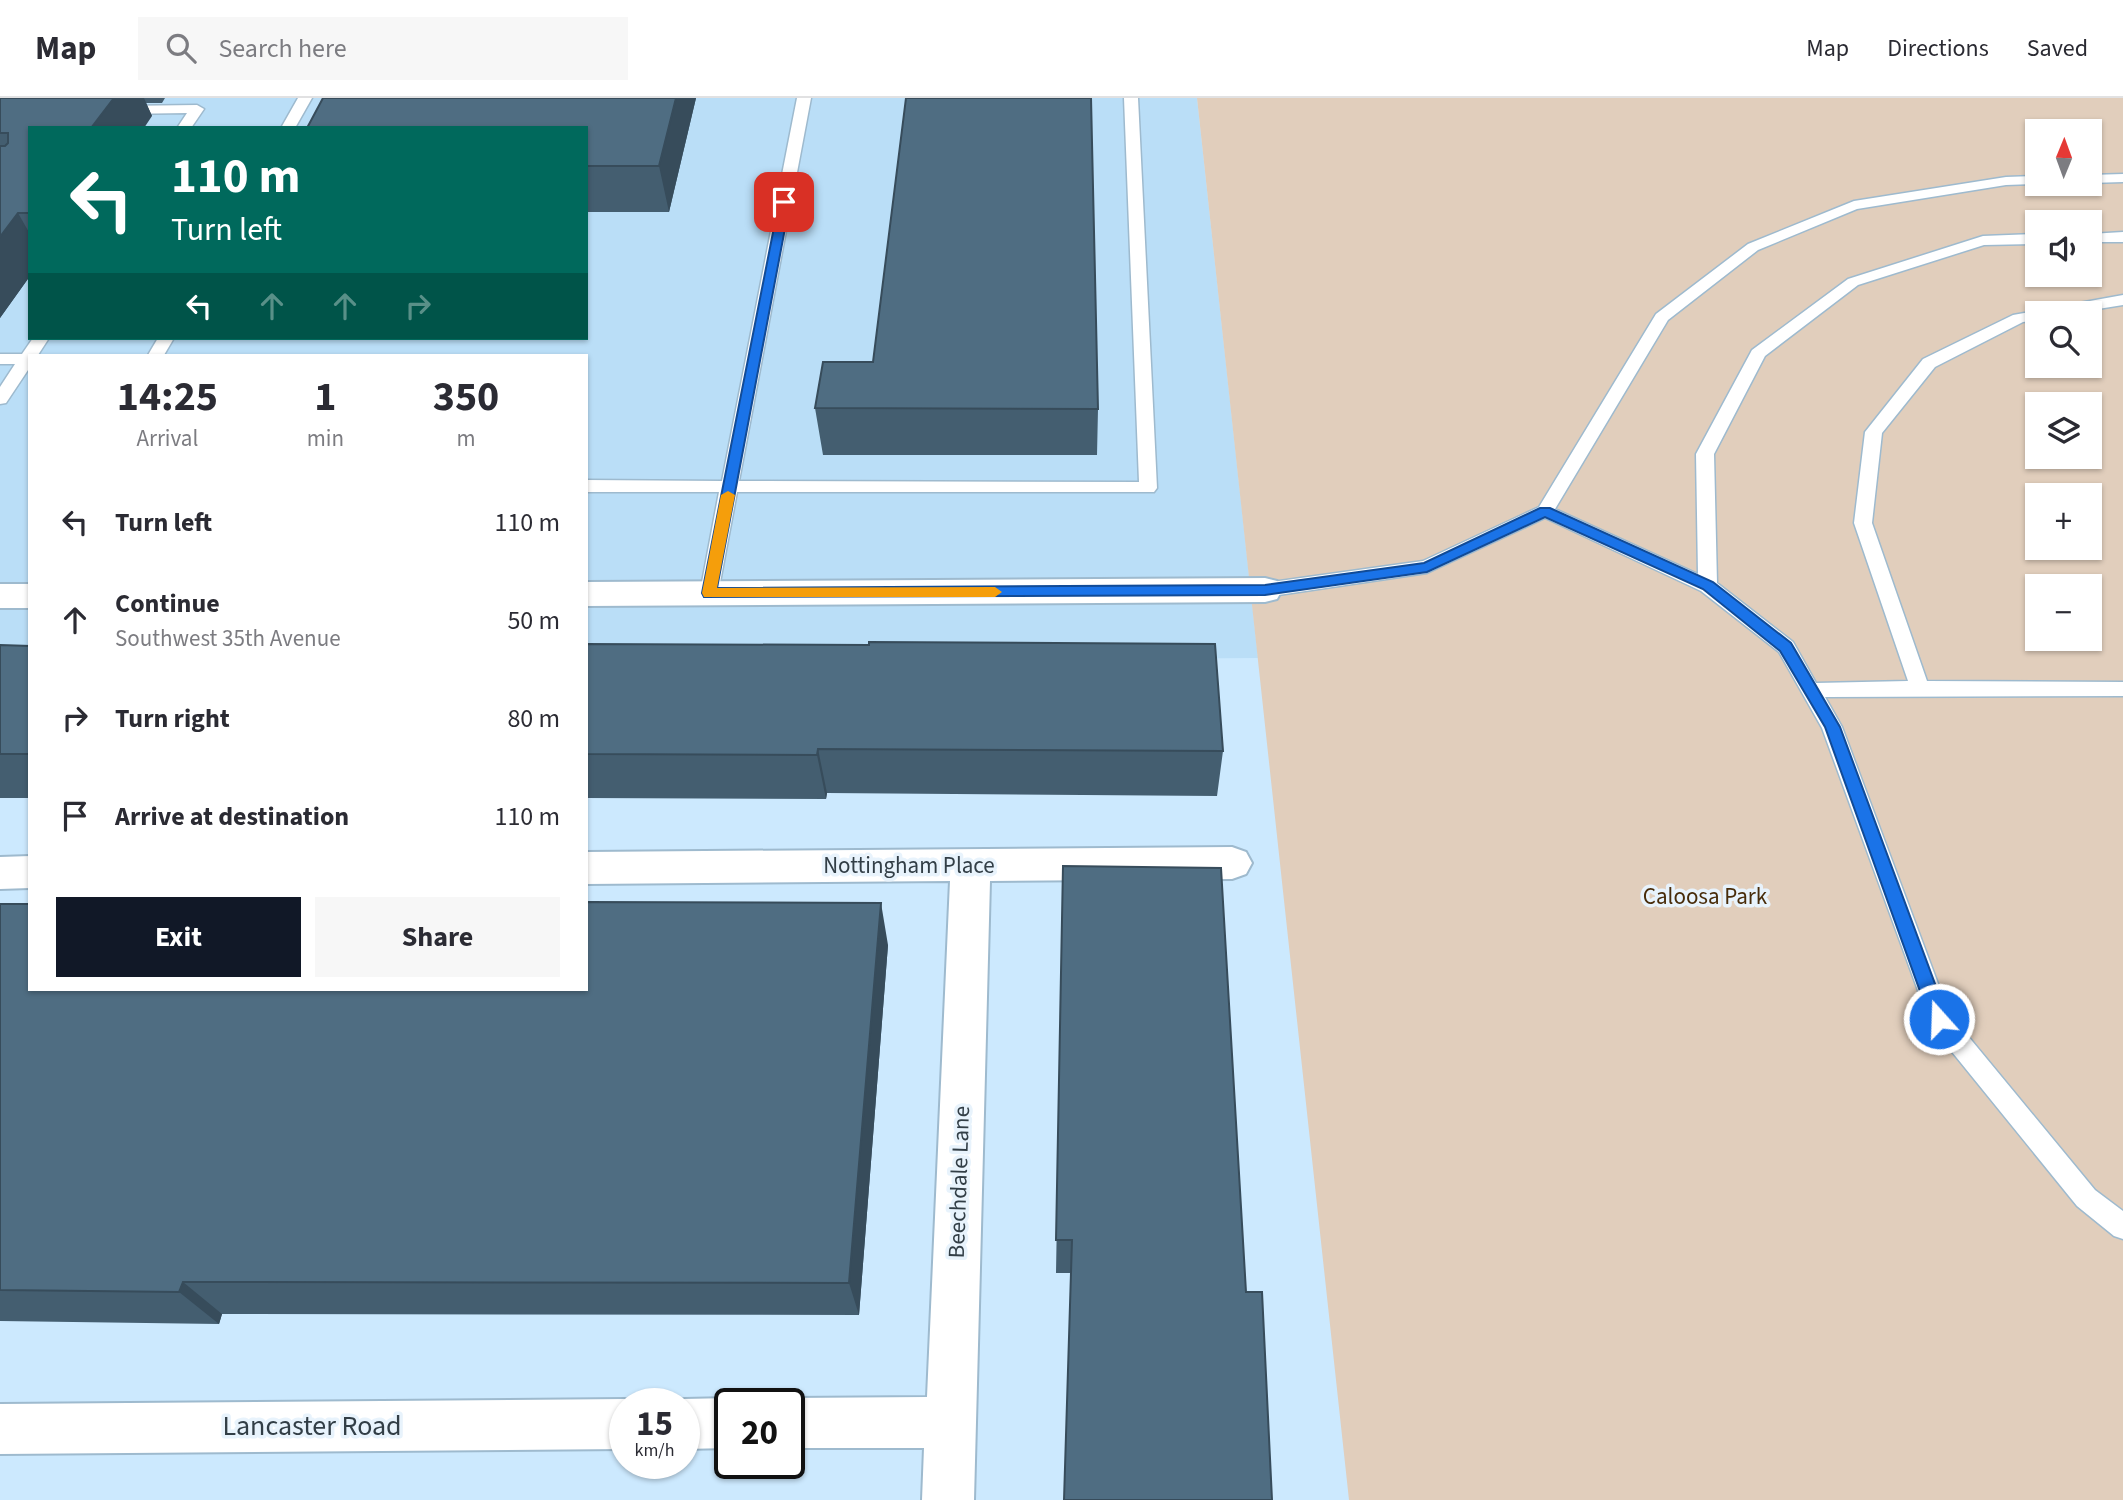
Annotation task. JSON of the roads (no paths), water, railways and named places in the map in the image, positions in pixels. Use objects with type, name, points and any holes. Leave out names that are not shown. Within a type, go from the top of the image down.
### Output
[{"type":"street","points":[[588,594],[1265,590]]},
{"type":"street","points":[[0,596],[28,596]]},
{"type":"street","name":"Nottingham Place","points":[[588,868],[1232,863]]},
{"type":"street","name":"Beechdale Lane","points":[[948,1500],[971,864]]},
{"type":"street","points":[[0,873],[28,872]]},
{"type":"street","points":[[805,1423],[951,1422]]},
{"type":"street","name":"Lancaster Road","points":[[0,1429],[609,1424]]},
{"type":"lane","points":[[289,126],[306,98]]},
{"type":"lane","points":[[709,593],[804,98]]},
{"type":"lane","points":[[588,486],[1148,488],[1131,98]]},
{"type":"lane","points":[[105,110],[201,104]]},
{"type":"lane","points":[[185,126],[201,104]]},
{"type":"lane","points":[[2102,179],[2123,178]]},
{"type":"lane","points":[[1265,590],[1427,567],[1545,511],[1662,317],[1753,247],[1854,205],[2006,181],[2025,180]]},
{"type":"lane","points":[[2102,237],[2123,237]]},
{"type":"lane","points":[[1708,586],[1705,454],[1758,353],[1853,282],[1983,241],[2025,239]]},
{"type":"lane","points":[[2102,304],[2123,300]]},
{"type":"lane","points":[[1920,688],[1863,523],[1874,432],[1929,363],[2025,317]]},
{"type":"lane","points":[[0,359],[27,359]]},
{"type":"lane","points":[[0,399],[27,359]]},
{"type":"lane","points":[[1545,511],[1708,586],[1786,647],[1832,727],[1939,1019],[2086,1199],[2123,1227]]},
{"type":"lane","points":[[1811,690],[2123,689]]},
{"type":"park label","name":"Caloosa Park","points":[[1705,896]]}]
